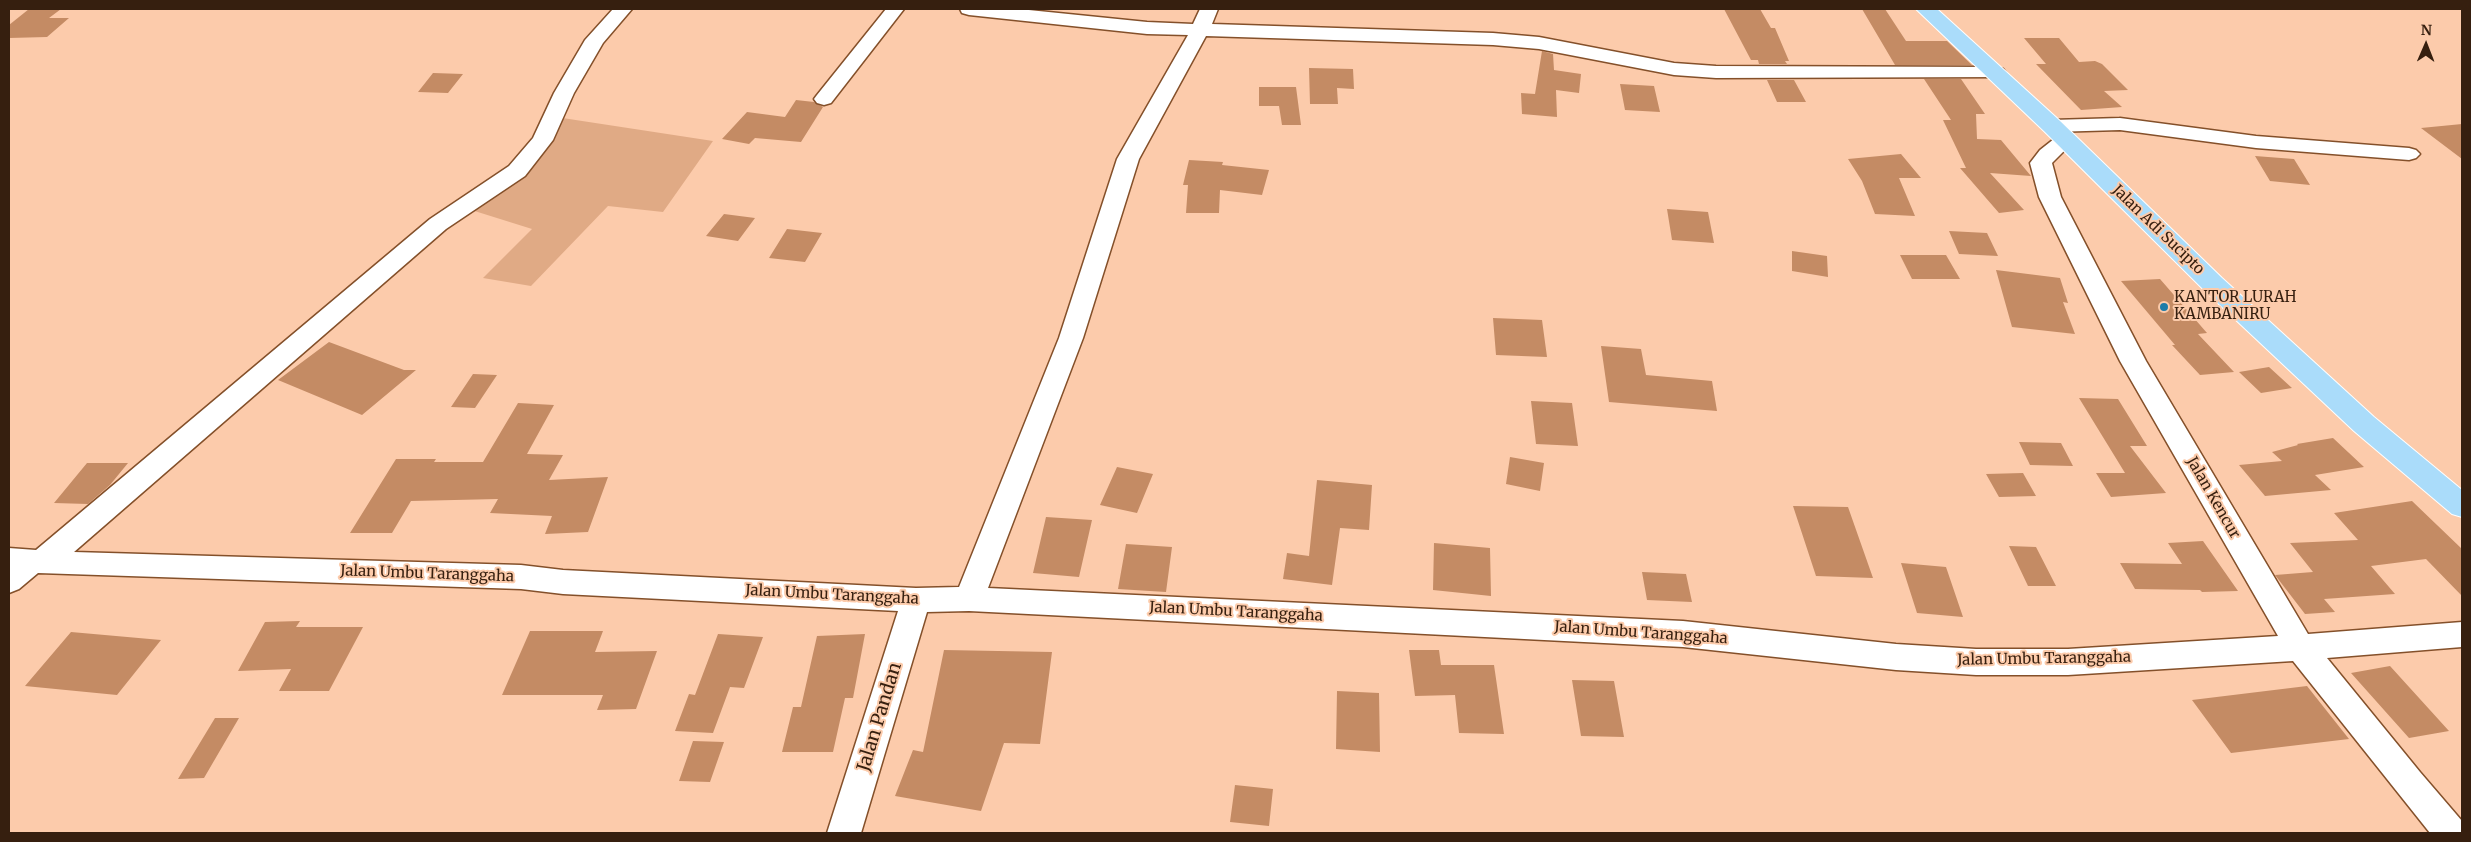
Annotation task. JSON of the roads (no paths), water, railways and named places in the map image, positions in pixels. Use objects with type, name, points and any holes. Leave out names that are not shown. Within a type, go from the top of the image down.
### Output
[{"type":"highway","name":"Jalan Adi Sucipto","points":[[1926,9],[2059,133],[2256,324],[2364,424],[2462,506]]},
{"type":"street","points":[[9,581],[27,561],[438,224],[517,171],[543,140],[564,93],[595,40],[623,9]]},
{"type":"street","points":[[824,99],[895,9]]},
{"type":"street","points":[[969,9],[1120,26],[1204,19],[1493,39],[1539,43],[1674,69],[1716,72],[1996,73]]},
{"type":"street","points":[[969,599],[1072,338],[1128,159],[1204,19]]},
{"type":"street","points":[[2059,133],[2120,124],[2256,142],[2409,154]]},
{"type":"street","name":"Jalan Kencur","points":[[2059,133],[2041,162],[2050,197],[2133,361],[2300,647],[2451,833]]},
{"type":"street","name":"Jalan Umbu Taranggaha","points":[[27,561],[521,577],[563,582],[916,600],[969,599],[1683,634],[1896,657],[1976,662],[2068,662],[2216,654],[2462,634]]},
{"type":"street","name":"Jalan Pandan","points":[[844,833],[916,600]]},
{"type":"place","name":"KANTOR LURAH KAMBANIRU","points":[[2164,307]]}]
